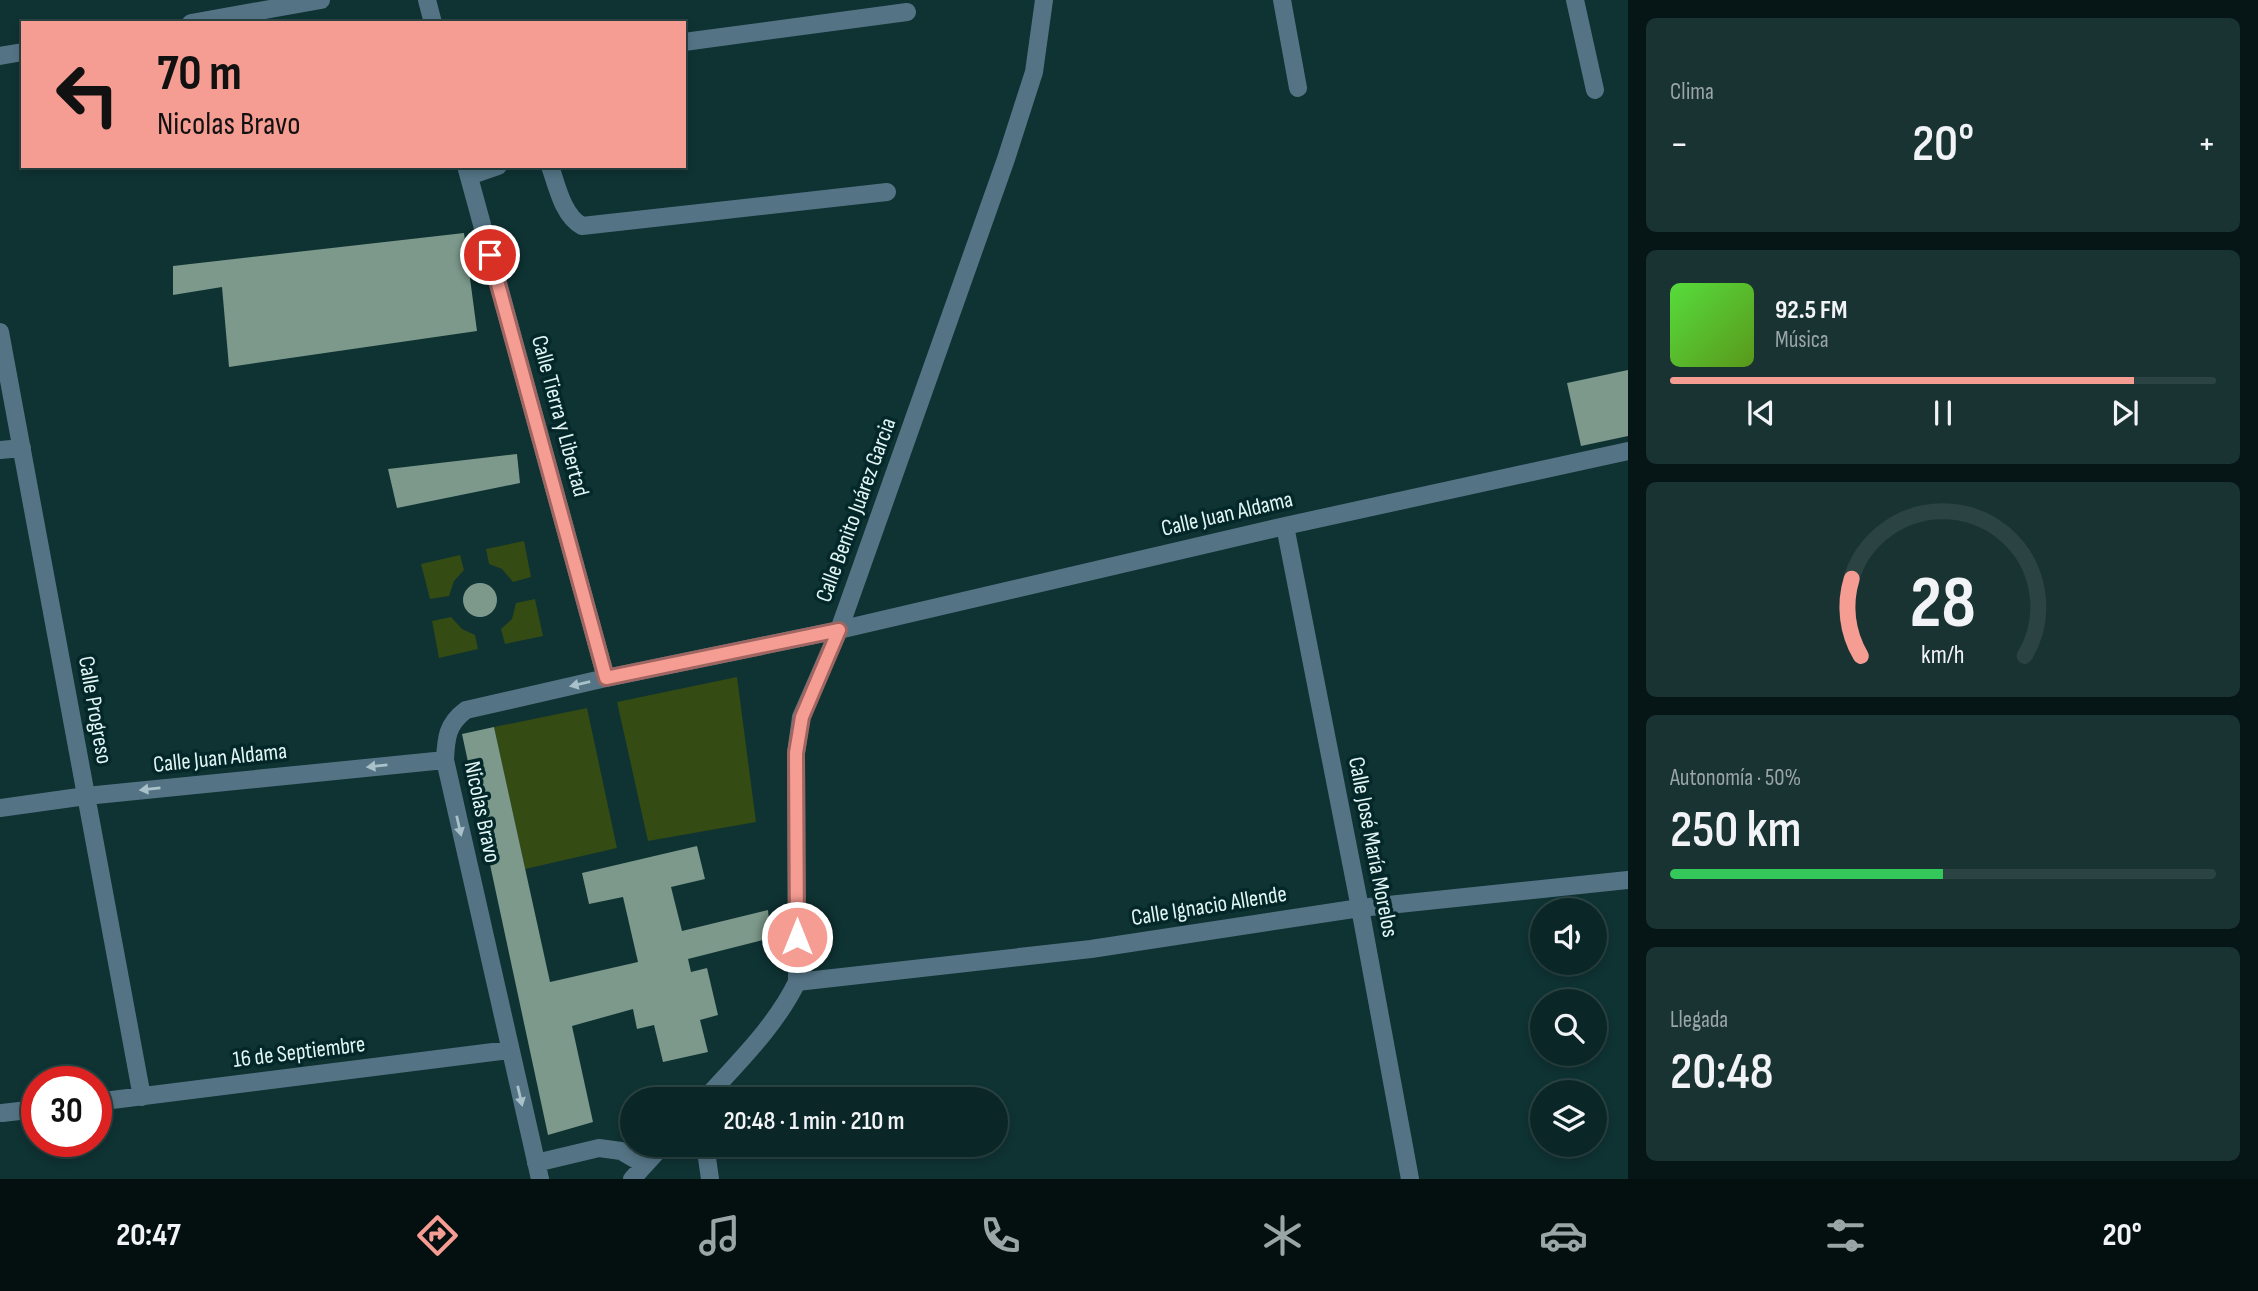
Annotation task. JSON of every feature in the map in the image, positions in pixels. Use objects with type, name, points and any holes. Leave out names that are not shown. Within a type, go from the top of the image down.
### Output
[{"type":"street","points":[[202,21],[321,0]]},
{"type":"street","points":[[427,0],[432,21]]},
{"type":"street","name":"Calle Benito Juárez Garcia","points":[[716,1087],[762,1036],[787,1003],[797,982],[796,753],[802,717],[839,630],[1006,159],[1034,72],[1044,0]]},
{"type":"street","points":[[1282,0],[1298,88]]},
{"type":"street","points":[[1575,0],[1595,90]]},
{"type":"street","points":[[686,42],[907,12]]},
{"type":"street","points":[[0,56],[21,52]]},
{"type":"street","points":[[467,171],[486,168]]},
{"type":"street","points":[[551,168],[566,209],[582,226],[887,192]]},
{"type":"street","name":"Calle Tierra y Libertad","points":[[467,171],[606,678]]},
{"type":"street","name":"Calle Progreso","points":[[0,332],[142,1097]]},
{"type":"street","points":[[0,450],[22,448]]},
{"type":"street","name":"Calle Juan Aldama","points":[[839,630],[1284,526],[1628,451]]},
{"type":"street","name":"Calle José María Morelos","points":[[1284,526],[1360,908],[1410,1179]]},
{"type":"street","name":"Nicolas Bravo","points":[[538,1171],[444,760],[446,736],[455,718],[466,710],[839,630]]},
{"type":"street","name":"Calle Juan Aldama","points":[[0,808],[86,796],[444,760]]},
{"type":"street","name":"Calle Ignacio Allende","points":[[797,982],[1091,948],[1360,908],[1628,880]]},
{"type":"street","name":"16 de Septiembre","points":[[112,1100],[509,1049]]},
{"type":"street","points":[[2,1112],[21,1110]]},
{"type":"street","points":[[538,1171],[599,1148],[621,1151],[645,1165]]},
{"type":"street","points":[[632,1179],[652,1157]]},
{"type":"street","points":[[707,1157],[710,1179]]},
{"type":"green space","points":[[524,541],[531,577],[513,582],[502,569],[489,564],[486,549]]},
{"type":"green space","points":[[460,555],[464,570],[454,581],[449,596],[430,599],[421,564]]},
{"type":"green space","points":[[535,599],[543,636],[505,644],[501,629],[512,619],[516,603]]},
{"type":"green space","points":[[451,617],[462,629],[475,635],[478,649],[439,658],[432,621]]},
{"type":"green space","points":[[737,677],[756,822],[648,841],[617,702]]},
{"type":"green space","points":[[587,708],[617,848],[525,869],[494,727]]},
{"type":"building","points":[[464,233],[477,331],[229,367],[222,287],[173,295],[173,266]]},
{"type":"building","points":[[1628,370],[1628,436],[1581,446],[1567,383]]},
{"type":"building","points":[[517,454],[520,483],[397,508],[388,469]]},
{"type":"building","points":[[480,583],[492,588],[497,600],[492,612],[480,617],[468,612],[463,600],[468,588]]},
{"type":"building","points":[[494,727],[550,982],[638,962],[623,897],[589,904],[582,873],[697,846],[705,879],[671,887],[682,931],[768,910],[771,938],[688,959],[691,972],[707,968],[718,1015],[700,1020],[708,1052],[663,1062],[654,1025],[637,1029],[633,1009],[572,1026],[593,1122],[548,1135],[462,734]]},
{"type":"route","points":[[490,255],[606,678],[839,630],[802,717],[796,753],[797,937]]}]
